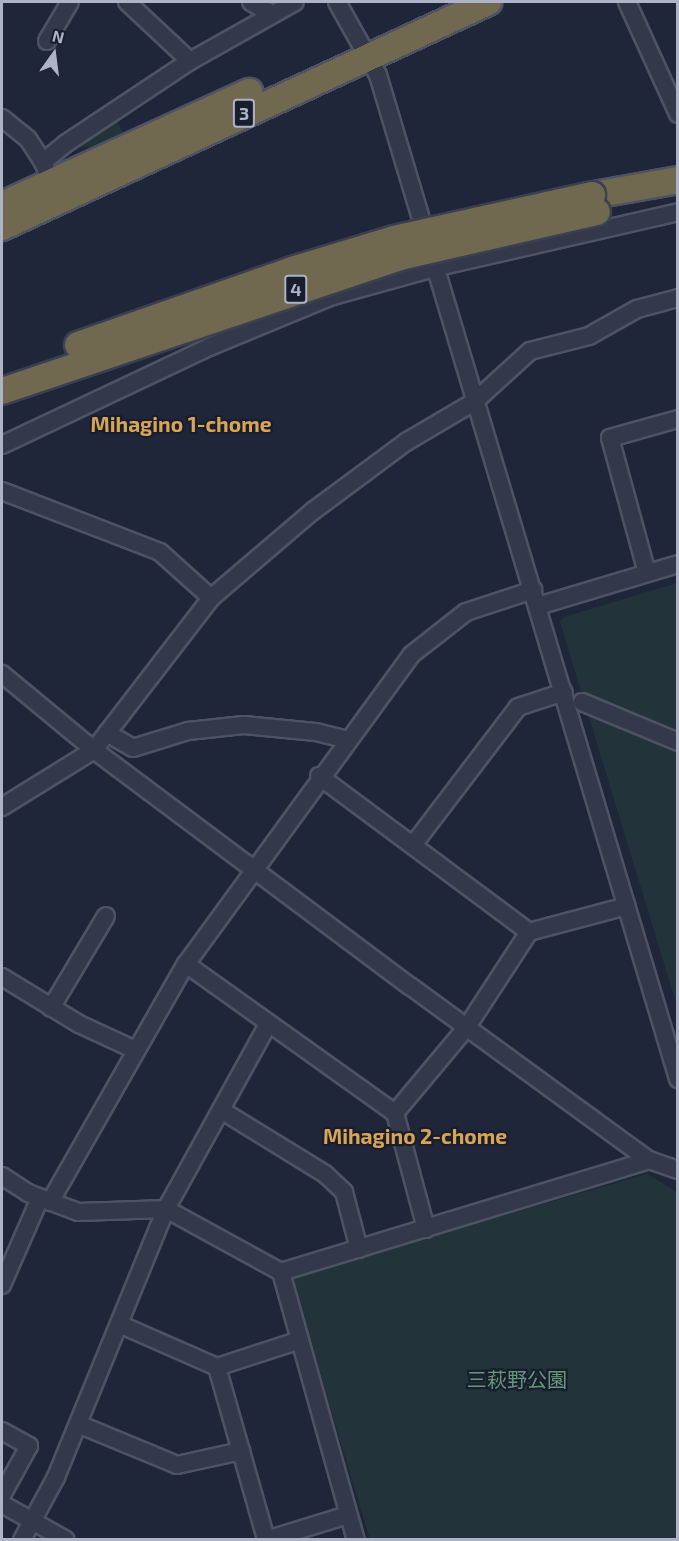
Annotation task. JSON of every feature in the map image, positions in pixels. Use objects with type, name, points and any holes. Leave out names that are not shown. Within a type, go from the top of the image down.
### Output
[{"type":"highway","name":"3","points":[[2,227],[364,48],[445,2]]},
{"type":"highway","name":"3","points":[[2,205],[47,172],[478,3]]},
{"type":"highway","name":"4","points":[[2,373],[292,270],[394,239],[495,214],[678,180]]},
{"type":"highway","name":"4","points":[[2,391],[301,287],[400,257],[498,232],[678,198]]},
{"type":"street","points":[[48,41],[69,2]]},
{"type":"street","points":[[127,2],[190,61]]},
{"type":"street","points":[[251,2],[272,14]]},
{"type":"street","points":[[2,118],[28,139],[47,172],[190,61],[295,2]]},
{"type":"street","points":[[337,2],[378,75],[678,1079]]},
{"type":"street","points":[[627,2],[678,114]]},
{"type":"street","points":[[2,445],[209,347],[333,296],[434,268],[678,212]]},
{"type":"street","points":[[2,807],[94,750],[211,598],[313,511],[406,442],[474,402],[530,351],[589,336],[637,309],[678,298]]},
{"type":"street","points":[[647,573],[610,438],[678,419]]},
{"type":"street","points":[[2,491],[160,552],[211,598]]},
{"type":"street","points":[[2,1285],[45,1200],[186,964],[320,776],[411,656],[466,612],[647,573],[678,564]]},
{"type":"street","points":[[2,674],[94,750],[649,1161],[678,1170]]},
{"type":"street","points":[[412,845],[518,707],[564,692]]},
{"type":"street","points":[[582,702],[678,742]]},
{"type":"street","points":[[108,733],[133,748],[188,730],[244,725],[316,732],[347,740]]},
{"type":"street","points":[[320,776],[529,932]]},
{"type":"street","points":[[395,1113],[467,1027],[529,932],[627,906]]},
{"type":"street","points":[[51,1008],[106,916]]},
{"type":"street","points":[[186,964],[395,1113],[426,1229]]},
{"type":"street","points":[[2,977],[51,1008],[135,1050]]},
{"type":"street","points":[[22,1539],[33,1522],[78,1424],[166,1209],[268,1024]]},
{"type":"street","points":[[220,1110],[325,1174],[344,1192],[359,1249]]},
{"type":"street","points":[[2,1176],[45,1200],[78,1212],[166,1209],[281,1272],[649,1161]]},
{"type":"street","points":[[281,1272],[356,1539]]},
{"type":"street","points":[[119,1324],[217,1367],[300,1340]]},
{"type":"street","points":[[217,1367],[266,1539],[348,1515]]},
{"type":"street","points":[[78,1424],[177,1465],[241,1451]]},
{"type":"street","points":[[2,1431],[29,1446],[2,1495]]},
{"type":"street","points":[[2,1504],[66,1539]]},
{"type":"green space","points":[[113,114],[123,132],[93,148],[68,145]]},
{"type":"green space","points":[[677,583],[677,1006],[560,622],[564,617]]},
{"type":"green space","name":"三萩野公園","points":[[647,1174],[677,1192],[677,1539],[370,1539],[291,1277]]},
{"type":"district","name":"Mihagino 1-chome","points":[[181,424]]},
{"type":"district","name":"Mihagino 2-chome","points":[[415,1136]]}]
